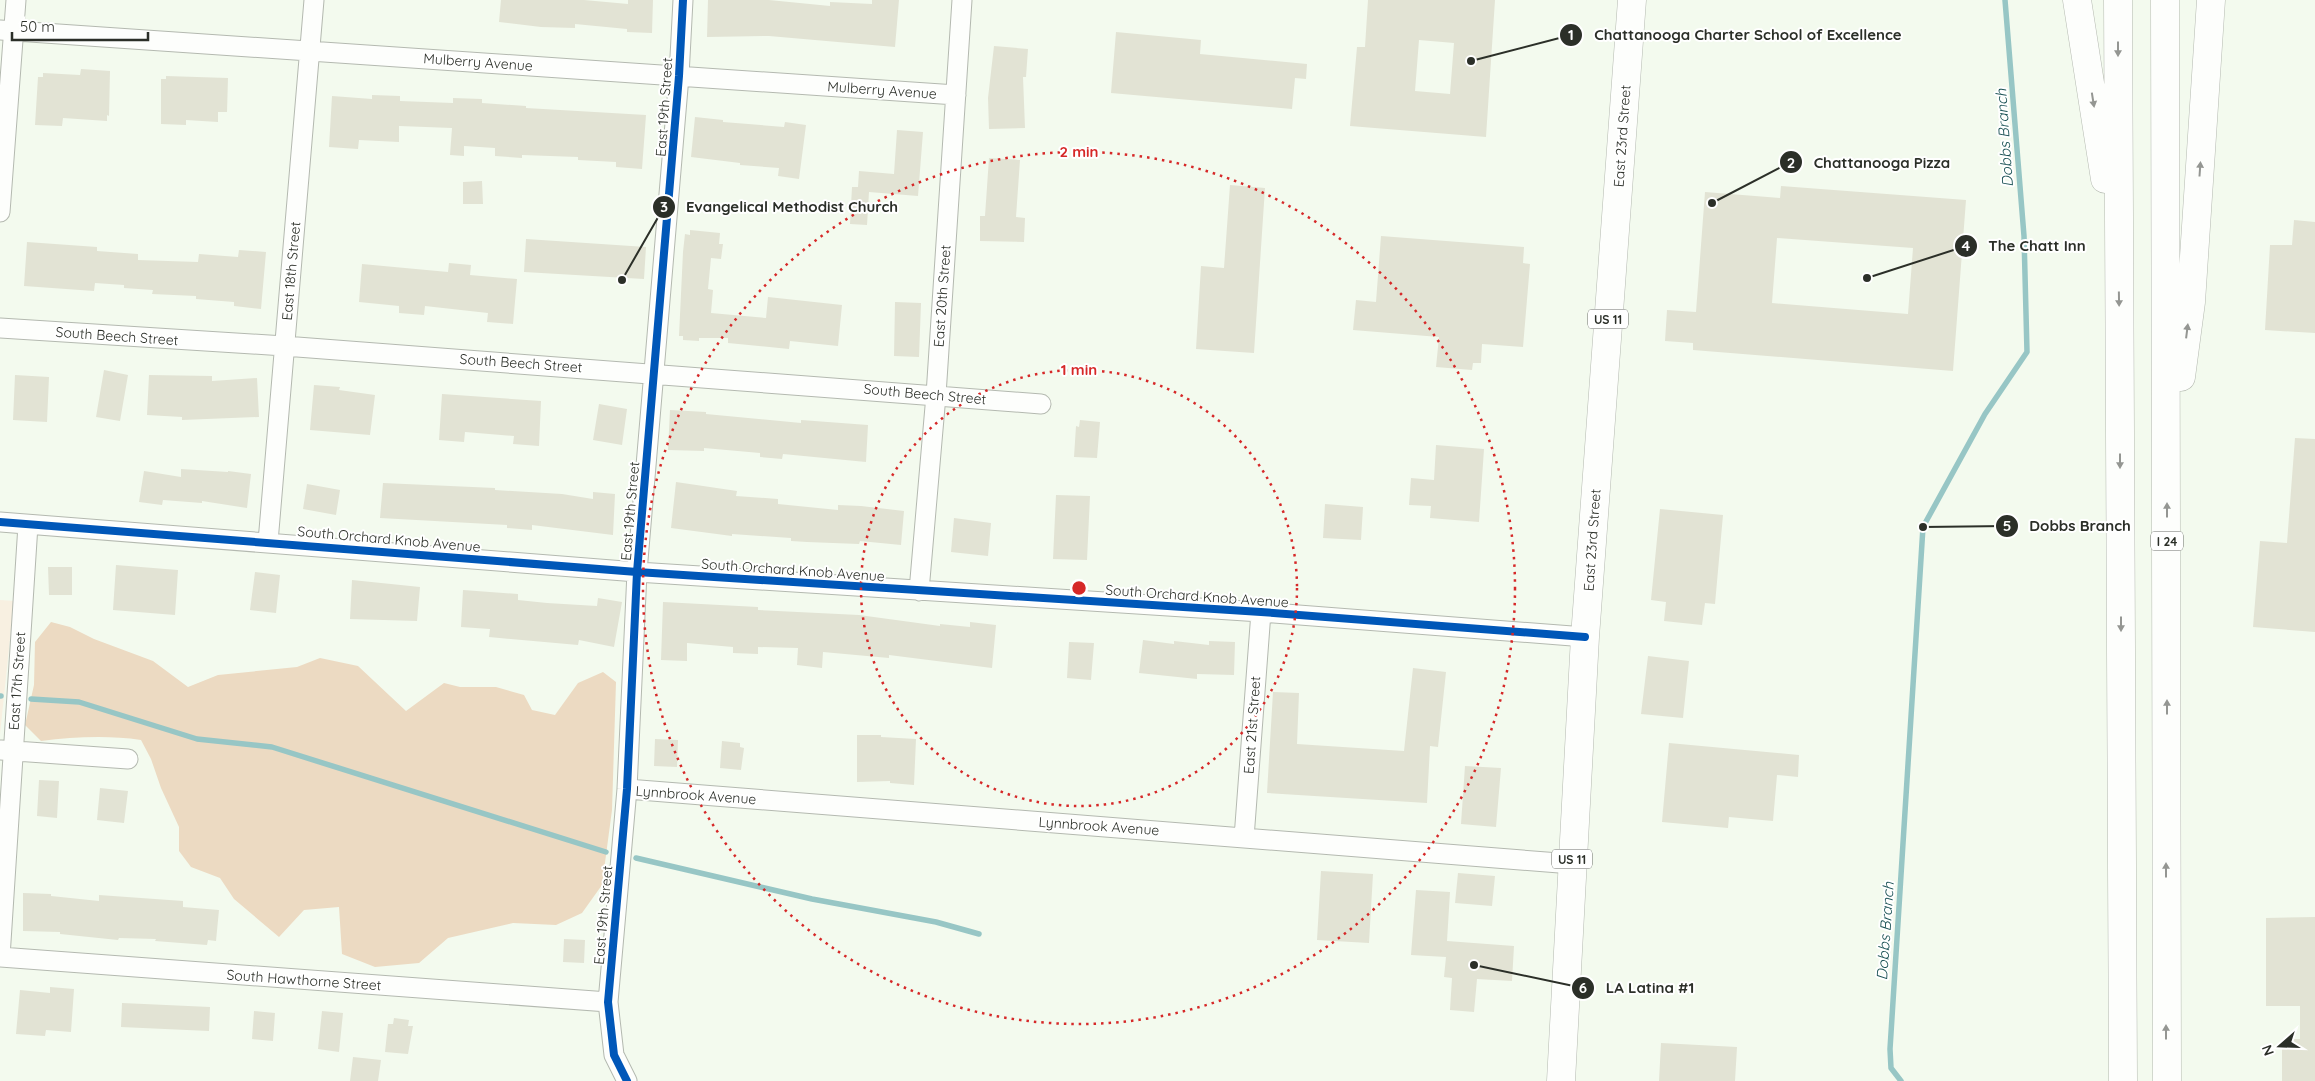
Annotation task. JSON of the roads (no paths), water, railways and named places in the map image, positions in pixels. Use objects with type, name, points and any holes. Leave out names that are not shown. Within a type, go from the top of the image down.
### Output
[{"type":"main road","name":"East 23rd Street","points":[[1560,1081],[1585,637],[1632,0]]},
{"type":"main road","points":[[2077,0],[2118,264]]},
{"type":"main road","points":[[2118,0],[2123,1081]]},
{"type":"main road","name":"I 24","points":[[2165,0],[2167,1081]]},
{"type":"main road","points":[[2167,483],[2191,302],[2211,0]]},
{"type":"street","points":[[0,212],[7,30],[16,0]]},
{"type":"street","name":"East 18th Street","points":[[268,542],[314,0]]},
{"type":"street","name":"East 19th Street","points":[[627,1081],[614,1056],[608,1002],[627,790],[637,572],[655,373],[684,0]]},
{"type":"street","name":"East 20th Street","points":[[920,591],[936,395],[962,0]]},
{"type":"street","name":"Mulberry Avenue","points":[[7,30],[956,95]]},
{"type":"street","name":"South Beech Street","points":[[0,328],[284,346],[655,373],[1042,404]]},
{"type":"street","name":"South Orchard Knob Avenue","points":[[0,522],[637,572],[1261,612],[1585,637]]},
{"type":"street","name":"East 17th Street","points":[[0,957],[6,750],[28,525]]},
{"type":"street","name":"East 21st Street","points":[[1244,838],[1261,612]]},
{"type":"street","points":[[6,750],[128,759]]},
{"type":"street","name":"Lynnbrook Avenue","points":[[627,790],[1572,864]]},
{"type":"street","name":"South Hawthorne Street","points":[[0,957],[608,1002]]},
{"type":"waterway","name":"Dobbs Branch","points":[[1901,1081],[1891,1068],[1890,1049],[1923,527],[1985,414],[2027,352],[2024,236],[2005,0]]},
{"type":"waterway","points":[[31,699],[79,702],[197,739],[272,747],[606,852]]},
{"type":"waterway","points":[[636,858],[812,899],[936,922],[979,934]]},
{"type":"place","name":"Chattanooga Charter School of Excellence","points":[[1471,61]]},
{"type":"place","name":"Chattanooga Pizza","points":[[1712,203]]},
{"type":"place","name":"The Chatt Inn","points":[[1867,278]]},
{"type":"place","name":"Evangelical Methodist Church","points":[[622,280]]},
{"type":"place","name":"Dobbs Branch","points":[[1923,527]]},
{"type":"place","name":"LA Latina #1","points":[[1474,965]]}]
